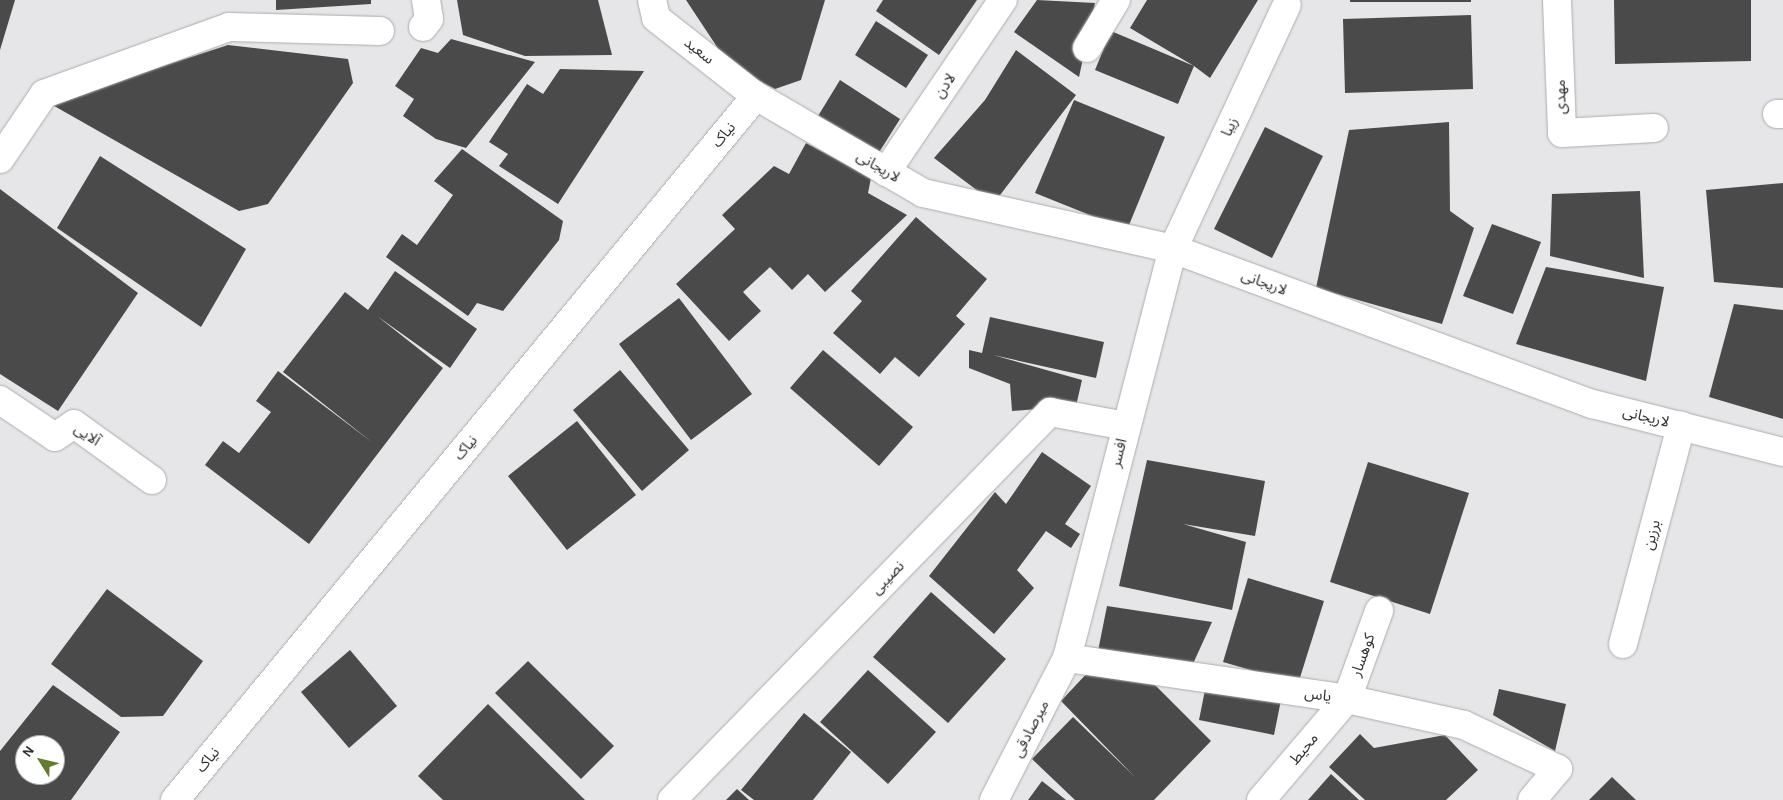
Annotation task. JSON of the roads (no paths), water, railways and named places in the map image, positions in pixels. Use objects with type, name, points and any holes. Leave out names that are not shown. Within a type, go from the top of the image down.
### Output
[{"type":"street","points":[[423,27],[429,19],[426,0]]},
{"type":"street","name":"سعید","points":[[652,0],[656,18],[756,96]]},
{"type":"street","name":"لادن","points":[[886,172],[1003,0]]},
{"type":"street","points":[[1087,48],[1116,0]]},
{"type":"street","name":"مهدی","points":[[1557,0],[1562,133],[1654,128]]},
{"type":"street","name":"زیبا","points":[[1173,249],[1287,5]]},
{"type":"street","points":[[0,159],[44,94],[229,27],[380,32]]},
{"type":"street","name":"لاریجانی","points":[[756,96],[923,193],[1173,249],[1593,404],[1783,452]]},
{"type":"street","name":"نیاک","points":[[175,800],[756,96]]},
{"type":"street","name":"افسر","points":[[1067,658],[1173,249]]},
{"type":"street","name":"آلایی","points":[[0,400],[52,436],[58,438],[68,424],[74,424],[152,480]]},
{"type":"street","name":"نصیبی","points":[[672,800],[1050,412],[1126,426]]},
{"type":"street","name":"برزین","points":[[1624,644],[1681,426]]},
{"type":"street","name":"کوهسار","points":[[1347,699],[1379,611]]},
{"type":"street","name":"یاس","points":[[1067,658],[1347,699],[1464,725],[1558,770],[1532,800]]},
{"type":"street","name":"میرصادقی","points":[[994,800],[1067,658]]},
{"type":"street","name":"محیط","points":[[1261,800],[1347,699]]}]
